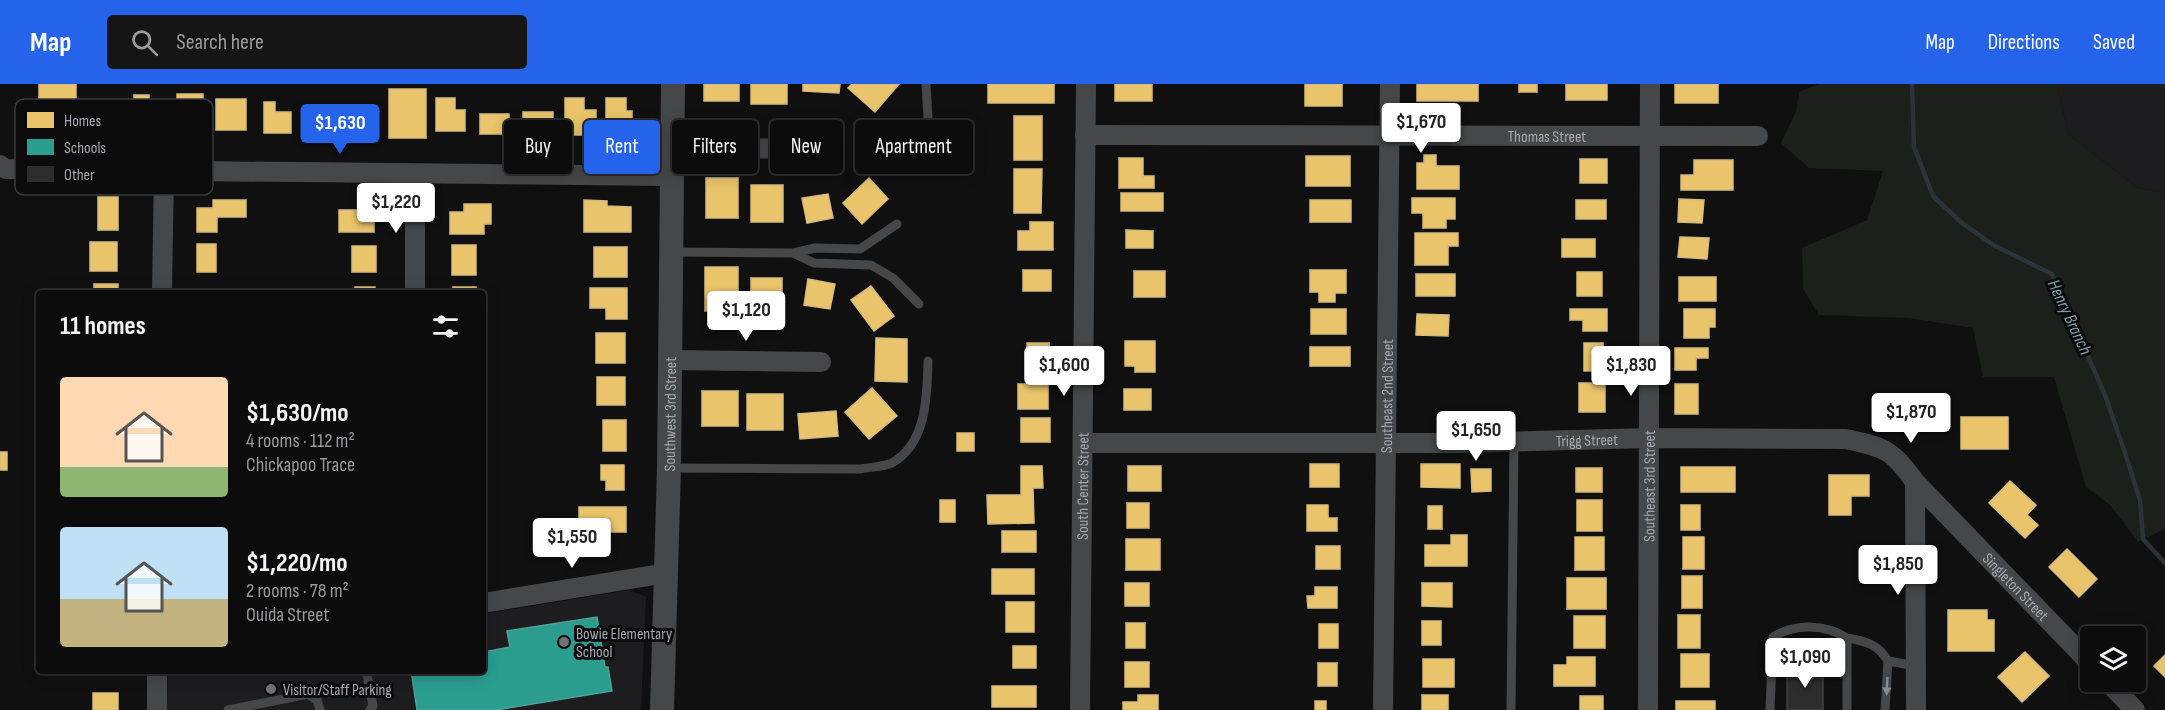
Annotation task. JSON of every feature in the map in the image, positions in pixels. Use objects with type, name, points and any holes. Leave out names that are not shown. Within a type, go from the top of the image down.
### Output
[{"type":"street","name":"Southwest 3rd Street","points":[[672,120],[673,84]]},
{"type":"street","name":"South Center Street","points":[[1080,710],[1086,84]]},
{"type":"street","name":"Southeast 2nd Street","points":[[1383,710],[1390,84]]},
{"type":"street","name":"Southeast 3rd Street","points":[[1648,710],[1650,84]]},
{"type":"street","name":"Thomas Street","points":[[1085,135],[1758,136]]},
{"type":"street","name":"Southwest 3rd Street","points":[[662,710],[671,360],[670,176],[672,148]]},
{"type":"street","points":[[0,165],[6,169],[15,169]]},
{"type":"street","points":[[213,172],[670,176]]},
{"type":"street","points":[[415,174],[415,290]]},
{"type":"street","points":[[162,290],[164,195]]},
{"type":"street","points":[[671,360],[821,362]]},
{"type":"street","name":"Trigg Street","points":[[1083,443],[1514,442],[1649,438],[1846,439],[1874,445]]},
{"type":"street","name":"Singleton Street","points":[[1874,445],[1897,456],[1915,482],[2080,653]]},
{"type":"street","points":[[1915,482],[1916,710]]},
{"type":"street","points":[[486,603],[667,573]]},
{"type":"street","points":[[156,710],[157,674]]},
{"type":"street","points":[[2118,692],[2135,710]]},
{"type":"lane","points":[[926,84],[928,120]]},
{"type":"lane","points":[[670,252],[793,253],[815,248],[860,249],[897,224]]},
{"type":"lane","points":[[793,253],[814,263],[871,265],[893,278],[919,304]]},
{"type":"lane","points":[[669,468],[860,469],[891,464],[907,451],[918,432],[926,403],[928,361]]},
{"type":"lane","points":[[1510,710],[1514,442]]},
{"type":"lane","points":[[1770,710],[1773,637],[1788,628],[1832,628],[1847,638],[1869,642],[1882,651],[1888,661],[1885,710]]},
{"type":"lane","points":[[1847,638],[1847,710]]},
{"type":"lane","points":[[1888,661],[1916,666]]},
{"type":"lane","points":[[367,674],[372,706],[370,710]]},
{"type":"lane","points":[[228,710],[308,694],[317,700],[320,710]]},
{"type":"shaded area","points":[[1819,84],[2057,84],[2068,134],[2138,188],[2165,193],[2165,529],[2138,542],[2110,505],[2086,487],[2054,377],[1983,377],[1973,328],[1909,318],[1819,315],[1803,289],[1802,248],[1867,220],[1883,171],[1809,168],[1781,143],[1796,112],[1799,92]]},
{"type":"shaded area","points":[[2057,84],[2165,84],[2165,193],[2138,188],[2068,134]]},
{"type":"shaded area","name":"Bowie Elementary School","points":[[629,590],[646,597],[641,710],[167,710],[168,674],[486,674],[486,614]]},
{"type":"building: Homes","points":[[39,84],[76,84],[76,99],[39,99]]},
{"type":"building: Homes","points":[[704,84],[739,84],[739,101],[704,101]]},
{"type":"building: Homes","points":[[751,84],[787,84],[787,104],[751,104]]},
{"type":"building: Homes","points":[[803,84],[840,84],[839,93],[803,91]]},
{"type":"building: Homes","points":[[852,84],[899,84],[875,112],[848,88]]},
{"type":"building: Homes","points":[[988,84],[1054,84],[1054,103],[988,103]]},
{"type":"building: Homes","points":[[1115,84],[1152,84],[1152,101],[1115,101]]},
{"type":"building: Homes","points":[[1305,84],[1342,84],[1342,106],[1305,106]]},
{"type":"building: Homes","points":[[1417,84],[1478,84],[1478,101],[1417,101]]},
{"type":"building: Homes","points":[[1519,84],[1537,84],[1537,92],[1519,92]]},
{"type":"building: Homes","points":[[1566,84],[1607,84],[1607,100],[1566,100]]},
{"type":"building: Homes","points":[[1675,84],[1718,84],[1718,103],[1675,103]]},
{"type":"building: Homes","points":[[389,89],[426,89],[426,138],[389,138]]},
{"type":"building: Homes","points":[[177,94],[203,94],[203,99],[177,99]]},
{"type":"building: Homes","points":[[134,95],[149,95],[149,99],[134,99]]},
{"type":"building: Homes","points":[[436,98],[455,98],[455,110],[465,110],[465,131],[436,131]]},
{"type":"building: Homes","points":[[565,98],[584,98],[584,110],[596,110],[596,120],[584,120],[584,135],[572,135],[572,120],[565,120]]},
{"type":"building: Homes","points":[[606,98],[626,98],[626,111],[632,111],[632,120],[606,120]]},
{"type":"building: Homes","points":[[216,99],[246,99],[246,130],[216,130]]},
{"type":"building: Homes","points":[[264,102],[275,102],[275,112],[291,112],[291,133],[264,133]]},
{"type":"building: Homes","points":[[350,112],[378,112],[378,133],[350,133]]},
{"type":"building: Homes","points":[[523,112],[553,112],[553,120],[523,120]]},
{"type":"building: Homes","points":[[306,114],[335,114],[335,133],[306,133]]},
{"type":"building: Homes","points":[[480,114],[509,114],[509,120],[504,120],[504,134],[480,134]]},
{"type":"building: Homes","points":[[1014,116],[1042,116],[1042,160],[1014,160]]},
{"type":"building: Homes","points":[[1424,155],[1436,155],[1436,166],[1459,166],[1459,189],[1417,189],[1417,163],[1424,163]]},
{"type":"building: Homes","points":[[1306,156],[1350,156],[1350,186],[1306,186]]},
{"type":"building: Homes","points":[[1119,158],[1143,158],[1143,176],[1154,176],[1154,188],[1119,188]]},
{"type":"building: Homes","points":[[1580,159],[1607,159],[1607,183],[1580,183]]},
{"type":"building: Homes","points":[[1694,160],[1733,160],[1733,190],[1681,190],[1681,175],[1694,175]]},
{"type":"building: Homes","points":[[1014,169],[1042,169],[1041,213],[1014,213]]},
{"type":"building: Homes","points":[[706,178],[738,178],[738,218],[706,218]]},
{"type":"building: Homes","points":[[869,178],[888,199],[862,224],[843,203]]},
{"type":"building: Homes","points":[[751,185],[783,185],[783,222],[751,222]]},
{"type":"building: Homes","points":[[1121,193],[1163,193],[1163,211],[1121,211]]},
{"type":"building: Homes","points":[[828,194],[833,218],[807,223],[802,198]]},
{"type":"building: Homes","points":[[98,197],[118,197],[118,230],[98,230]]},
{"type":"building: Homes","points":[[1412,198],[1455,198],[1455,219],[1446,219],[1446,228],[1423,228],[1423,213],[1412,213]]},
{"type":"building: Homes","points":[[1679,199],[1704,200],[1702,223],[1678,222]]},
{"type":"building: Homes","points":[[213,200],[246,200],[246,217],[217,217],[217,232],[197,232],[197,208],[213,208]]},
{"type":"building: Homes","points":[[584,200],[607,201],[607,206],[631,207],[631,232],[584,232]]},
{"type":"building: Homes","points":[[1310,200],[1351,200],[1351,222],[1310,222]]},
{"type":"building: Homes","points":[[1576,200],[1606,200],[1606,219],[1576,219]]},
{"type":"building: Homes","points":[[464,204],[491,204],[491,224],[484,224],[484,234],[450,234],[450,212],[464,212]]},
{"type":"building: Homes","points":[[339,210],[374,210],[374,232],[339,232]]},
{"type":"building: Homes","points":[[1030,222],[1053,222],[1053,250],[1018,250],[1018,231],[1030,231]]},
{"type":"building: Homes","points":[[1126,230],[1153,231],[1153,248],[1126,248]]},
{"type":"building: Homes","points":[[1415,233],[1458,233],[1458,246],[1448,246],[1448,265],[1415,265]]},
{"type":"building: Homes","points":[[1680,237],[1709,238],[1707,259],[1678,257]]},
{"type":"building: Homes","points":[[1562,239],[1595,239],[1595,257],[1562,257]]},
{"type":"building: Homes","points":[[90,242],[117,242],[117,271],[90,271]]},
{"type":"building: Homes","points":[[197,244],[216,244],[216,272],[197,272]]},
{"type":"building: Homes","points":[[452,245],[476,245],[476,275],[452,275]]},
{"type":"building: Homes","points":[[352,246],[376,246],[376,272],[352,272]]},
{"type":"building: Homes","points":[[594,247],[627,247],[627,277],[594,277]]},
{"type":"building: Homes","points":[[705,267],[738,267],[738,311],[705,311]]},
{"type":"building: Homes","points":[[1023,270],[1051,270],[1051,291],[1023,291]]},
{"type":"building: Homes","points":[[1310,270],[1346,270],[1346,293],[1335,293],[1335,302],[1319,302],[1319,292],[1310,292]]},
{"type":"building: Homes","points":[[1134,271],[1165,271],[1165,297],[1134,297]]},
{"type":"building: Homes","points":[[1577,272],[1602,272],[1602,296],[1577,296]]},
{"type":"building: Homes","points":[[1416,274],[1455,274],[1455,296],[1416,296]]},
{"type":"building: Homes","points":[[1679,277],[1716,277],[1716,301],[1679,301]]},
{"type":"building: Homes","points":[[751,278],[782,278],[782,318],[751,318]]},
{"type":"building: Homes","points":[[808,279],[835,284],[830,309],[804,305]]},
{"type":"building: Homes","points":[[94,284],[118,284],[118,290],[94,290]]},
{"type":"building: Homes","points":[[871,286],[894,316],[874,331],[851,300]]},
{"type":"building: Homes","points":[[355,287],[375,287],[375,290],[355,290]]},
{"type":"building: Homes","points":[[453,287],[476,287],[476,290],[453,290]]},
{"type":"building: Homes","points":[[590,288],[627,288],[627,319],[606,319],[606,308],[590,308]]},
{"type":"building: Homes","points":[[1311,309],[1346,309],[1346,334],[1311,334]]},
{"type":"building: Homes","points":[[1570,309],[1607,309],[1607,331],[1583,331],[1583,320],[1570,320]]},
{"type":"building: Homes","points":[[1684,309],[1715,309],[1715,327],[1709,327],[1709,338],[1684,338]]},
{"type":"building: Homes","points":[[1417,314],[1449,315],[1448,336],[1416,335]]},
{"type":"building: Homes","points":[[596,333],[625,333],[625,363],[596,363]]},
{"type":"building: Homes","points":[[876,338],[907,339],[907,382],[875,381]]},
{"type":"building: Homes","points":[[1125,341],[1155,341],[1155,372],[1135,372],[1135,366],[1125,366]]},
{"type":"building: Homes","points":[[1027,343],[1049,343],[1049,374],[1027,374]]},
{"type":"building: Homes","points":[[1584,343],[1603,343],[1603,371],[1584,371]]},
{"type":"building: Homes","points":[[1310,347],[1350,347],[1350,366],[1310,366]]},
{"type":"building: Homes","points":[[1675,348],[1708,348],[1708,358],[1696,358],[1696,370],[1675,370]]},
{"type":"building: Homes","points":[[597,377],[625,377],[625,405],[597,405]]},
{"type":"building: Homes","points":[[1579,383],[1605,383],[1605,412],[1579,412]]},
{"type":"building: Homes","points":[[1018,384],[1048,384],[1048,409],[1018,409]]},
{"type":"building: Homes","points":[[1675,384],[1698,384],[1698,414],[1675,414]]},
{"type":"building: Homes","points":[[872,388],[897,416],[869,439],[845,412]]},
{"type":"building: Homes","points":[[1124,389],[1151,389],[1151,410],[1124,410]]},
{"type":"building: Homes","points":[[702,391],[738,391],[738,426],[702,426]]},
{"type":"building: Homes","points":[[747,394],[783,394],[783,430],[747,430]]},
{"type":"building: Homes","points":[[836,411],[838,436],[800,439],[798,414]]},
{"type":"building: Homes","points":[[1961,417],[2008,417],[2008,449],[1961,449]]},
{"type":"building: Homes","points":[[1021,418],[1050,418],[1050,442],[1021,442]]},
{"type":"building: Homes","points":[[603,420],[626,420],[626,451],[603,451]]},
{"type":"building: Homes","points":[[957,433],[974,433],[974,451],[957,451]]},
{"type":"building: Homes","points":[[0,452],[7,452],[7,470],[0,470]]},
{"type":"building: Homes","points":[[1310,464],[1339,464],[1339,487],[1310,487]]},
{"type":"building: Homes","points":[[1421,464],[1460,464],[1460,488],[1421,487]]},
{"type":"building: Homes","points":[[601,465],[624,465],[624,490],[606,490],[606,480],[601,480]]},
{"type":"building: Homes","points":[[1021,466],[1042,466],[1043,488],[1033,488],[1034,523],[988,524],[987,495],[1021,495]]},
{"type":"building: Homes","points":[[1128,466],[1161,466],[1161,491],[1128,491]]},
{"type":"building: Homes","points":[[1681,467],[1735,467],[1735,492],[1681,492]]},
{"type":"building: Homes","points":[[1576,468],[1602,468],[1602,492],[1576,492]]},
{"type":"building: Homes","points":[[1471,469],[1491,469],[1491,491],[1472,492]]},
{"type":"building: Homes","points":[[1829,475],[1869,475],[1869,496],[1851,496],[1851,515],[1829,515]]},
{"type":"building: Homes","points":[[2010,481],[2036,505],[2027,515],[2038,525],[2025,538],[1989,503]]},
{"type":"building: Homes","points":[[940,500],[955,500],[955,522],[940,522]]},
{"type":"building: Homes","points":[[1577,500],[1602,500],[1602,531],[1577,531]]},
{"type":"building: Homes","points":[[1127,503],[1149,503],[1149,528],[1127,528]]},
{"type":"building: Homes","points":[[1307,505],[1328,505],[1328,518],[1337,518],[1337,531],[1307,531]]},
{"type":"building: Homes","points":[[1681,505],[1700,505],[1700,530],[1681,530]]},
{"type":"building: Homes","points":[[1428,506],[1442,506],[1442,529],[1428,529]]},
{"type":"building: Homes","points":[[579,507],[626,507],[626,532],[591,532],[591,540],[579,540]]},
{"type":"building: Homes","points":[[1002,531],[1036,531],[1036,552],[1002,552]]},
{"type":"building: Homes","points":[[1451,535],[1467,535],[1467,566],[1425,566],[1425,545],[1451,545]]},
{"type":"building: Homes","points":[[1575,537],[1604,537],[1604,570],[1575,570]]},
{"type":"building: Homes","points":[[1683,537],[1704,537],[1704,569],[1683,569]]},
{"type":"building: Homes","points":[[1126,539],[1160,539],[1160,570],[1126,570]]},
{"type":"building: Homes","points":[[1316,546],[1340,546],[1340,569],[1316,569]]},
{"type":"building: Homes","points":[[2067,549],[2097,579],[2079,597],[2049,567]]},
{"type":"building: Homes","points":[[992,569],[1034,569],[1034,594],[992,594]]},
{"type":"building: Homes","points":[[1682,576],[1702,576],[1702,608],[1682,608]]},
{"type":"building: Homes","points":[[1567,578],[1606,578],[1606,609],[1567,609]]},
{"type":"building: Homes","points":[[1125,583],[1149,583],[1149,606],[1125,606]]},
{"type":"building: Homes","points":[[1422,583],[1452,583],[1452,607],[1422,606]]},
{"type":"building: Homes","points":[[1315,587],[1337,587],[1337,608],[1308,608],[1307,596],[1315,596]]},
{"type":"building: Homes","points":[[1006,602],[1034,602],[1034,632],[1006,632]]},
{"type":"building: Homes","points":[[1948,610],[1987,610],[1987,620],[1994,620],[1994,651],[1948,651]]},
{"type":"building: Homes","points":[[1678,615],[1700,615],[1700,648],[1678,648]]},
{"type":"building: Homes","points":[[1574,616],[1605,616],[1605,648],[1574,648]]},
{"type":"building: Homes","points":[[1422,621],[1441,621],[1441,645],[1422,645]]},
{"type":"building: Homes","points":[[1126,623],[1145,623],[1145,648],[1126,648]]},
{"type":"building: Homes","points":[[1319,624],[1338,624],[1338,648],[1319,648]]},
{"type":"building: Homes","points":[[1013,646],[1036,646],[1036,668],[1013,668]]},
{"type":"building: Homes","points":[[2025,652],[2049,676],[2022,702],[1998,677]]},
{"type":"building: Homes","points":[[1681,654],[1709,654],[1709,687],[1681,687]]},
{"type":"building: Homes","points":[[2165,655],[2165,677],[2154,666]]},
{"type":"building: Homes","points":[[1567,657],[1595,657],[1595,686],[1554,686],[1554,665],[1567,665]]},
{"type":"building: Homes","points":[[1423,659],[1454,659],[1454,687],[1423,687]]},
{"type":"building: Homes","points":[[1125,662],[1149,662],[1149,687],[1125,687]]},
{"type":"building: Homes","points":[[1318,663],[1337,663],[1337,686],[1318,686]]},
{"type":"building: Homes","points":[[992,686],[1036,686],[1036,707],[992,707]]},
{"type":"building: Homes","points":[[93,693],[118,693],[118,710],[93,710]]},
{"type":"building: Homes","points":[[1138,695],[1158,695],[1158,710],[1123,710],[1123,702],[1138,702]]},
{"type":"building: Homes","points":[[1422,695],[1448,695],[1448,710],[1422,710]]},
{"type":"building: Homes","points":[[1580,696],[1603,696],[1603,710],[1580,710]]},
{"type":"building: Homes","points":[[1315,701],[1326,701],[1326,710],[1315,710]]},
{"type":"building: Homes","points":[[1676,701],[1715,701],[1715,710],[1676,710]]},
{"type":"building: Schools","points":[[597,617],[605,667],[608,667],[612,691],[496,710],[417,710],[412,674],[486,674],[486,651],[510,647],[507,631]]},
{"type":"building: Other","points":[[1787,669],[1823,669],[1823,710],[1787,710]]},
{"type":"waterway","name":"Henry Branch","points":[[1912,84],[1914,147],[1933,196],[1963,224],[1995,246],[2052,274],[2105,395],[2124,450],[2140,500],[2143,539],[2165,563]]},
{"type":"place","name":"Bowie Elementary School","points":[[564,642]]},
{"type":"place","name":"Visitor/Staff Parking","points":[[271,689]]}]
